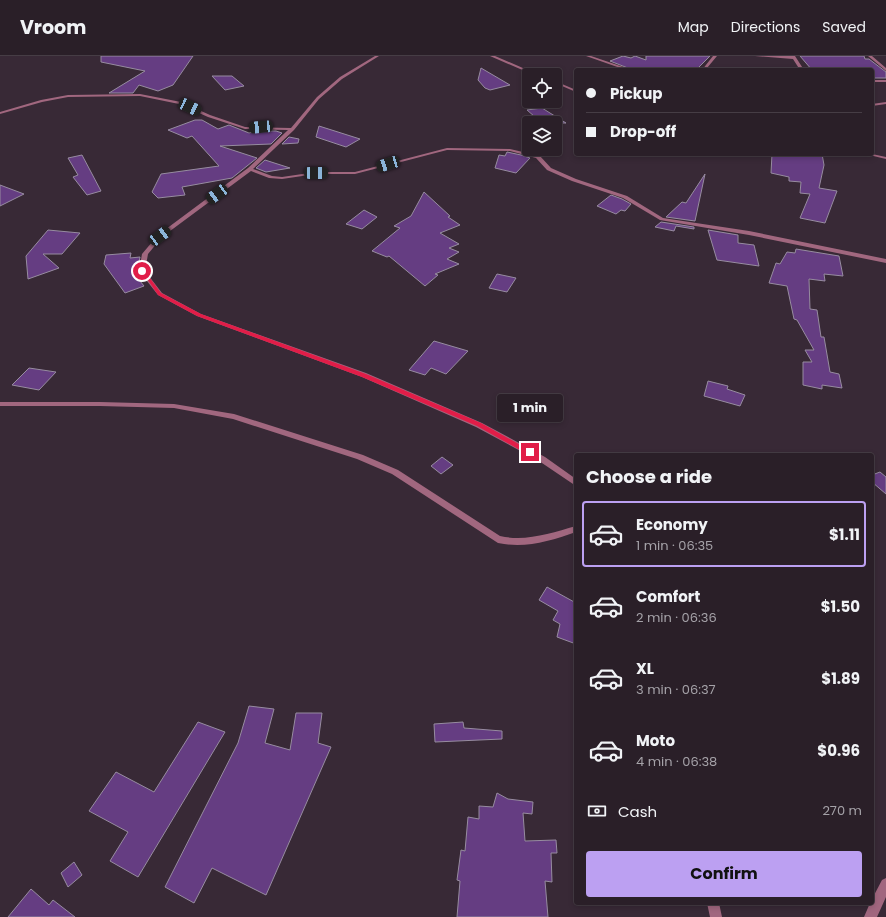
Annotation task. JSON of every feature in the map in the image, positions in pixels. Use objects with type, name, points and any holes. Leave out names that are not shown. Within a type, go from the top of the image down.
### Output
[{"type":"street","points":[[377,56],[341,78],[318,98],[292,129],[250,169],[160,236],[145,254],[142,271],[160,294],[199,315],[364,375],[479,425],[542,459],[574,482]]},
{"type":"street","points":[[492,56],[522,68]]},
{"type":"street","points":[[588,56],[624,68]]},
{"type":"street","points":[[705,68],[715,56]]},
{"type":"street","points":[[757,56],[794,57],[801,68]]},
{"type":"street","points":[[870,56],[886,70]]},
{"type":"street","points":[[878,64],[886,63]]},
{"type":"street","points":[[874,81],[886,81]]},
{"type":"street","points":[[562,85],[574,90]]},
{"type":"street","points":[[0,113],[56,98],[140,94],[180,102],[209,116],[245,128],[292,129]]},
{"type":"street","points":[[874,105],[886,103]]},
{"type":"street","points":[[250,169],[271,177],[282,178],[316,173],[355,173],[447,149],[510,150],[538,158],[549,169],[574,180],[625,197],[662,219],[756,234],[886,261]]},
{"type":"street","points":[[874,155],[886,158]]},
{"type":"street","points":[[0,404],[174,406],[234,417],[360,457],[395,472],[498,539],[509,543],[539,540],[574,530]]},
{"type":"street","points":[[870,917],[886,884]]},
{"type":"street","points":[[713,905],[716,917]]},
{"type":"building","points":[[101,56],[193,56],[173,85],[158,91],[139,85],[133,93],[109,93],[145,71],[101,62]]},
{"type":"building","points":[[623,56],[631,58],[635,56],[646,60],[646,56],[710,56],[698,68],[628,68],[610,61]]},
{"type":"building","points":[[800,56],[864,56],[865,59],[869,59],[886,72],[886,78],[874,78],[874,68],[810,68]]},
{"type":"building","points":[[481,68],[510,85],[490,90],[485,88],[478,80]]},
{"type":"building","points":[[212,76],[232,76],[244,86],[225,90]]},
{"type":"building","points":[[542,108],[555,116],[534,116],[527,110]]},
{"type":"building","points":[[195,120],[202,120],[218,129],[229,125],[249,133],[257,131],[276,131],[282,133],[271,144],[220,146],[257,158],[232,178],[182,187],[185,195],[158,198],[152,192],[161,174],[219,166],[192,136],[187,138],[168,130]]},
{"type":"building","points":[[319,126],[360,139],[346,147],[316,137]]},
{"type":"building","points":[[289,137],[299,139],[298,143],[282,144]]},
{"type":"building","points":[[507,152],[530,158],[516,173],[495,168],[499,155],[505,156]]},
{"type":"building","points":[[82,155],[101,191],[87,195],[73,177],[78,175],[68,158]]},
{"type":"building","points":[[772,156],[822,156],[824,165],[819,188],[837,191],[825,223],[800,218],[810,194],[800,193],[801,182],[789,181],[789,177],[771,173]]},
{"type":"building","points":[[265,160],[290,168],[266,172],[256,168]]},
{"type":"building","points":[[705,174],[695,221],[666,217],[682,202],[686,203]]},
{"type":"building","points":[[0,185],[24,194],[0,206]]},
{"type":"building","points":[[424,192],[450,216],[448,217],[460,225],[440,233],[459,244],[449,248],[459,252],[447,259],[459,264],[435,274],[438,275],[425,286],[389,256],[387,257],[372,251],[400,228],[394,226],[411,216]]},
{"type":"building","points":[[611,195],[631,204],[625,211],[621,210],[616,214],[597,206]]},
{"type":"building","points":[[364,210],[377,217],[362,229],[346,224]]},
{"type":"building","points":[[661,222],[694,227],[694,229],[676,226],[674,231],[655,227]]},
{"type":"building","points":[[48,230],[80,233],[62,254],[43,254],[59,268],[28,279],[26,256]]},
{"type":"building","points":[[708,230],[738,235],[738,243],[754,245],[759,266],[717,260]]},
{"type":"building","points":[[796,249],[839,256],[843,276],[824,274],[825,281],[809,279],[810,309],[817,310],[821,337],[824,337],[830,372],[839,374],[842,388],[822,385],[822,389],[803,385],[803,362],[812,362],[805,350],[814,350],[797,320],[794,319],[787,286],[769,283],[776,263],[780,264],[787,252],[795,253]]},
{"type":"building","points":[[131,253],[130,258],[140,257],[136,276],[144,286],[125,293],[104,264],[106,255]]},
{"type":"building","points":[[497,274],[516,278],[507,292],[489,288]]},
{"type":"building","points":[[434,341],[468,351],[446,374],[431,368],[425,375],[409,370]]},
{"type":"building","points":[[29,368],[56,372],[39,390],[12,385]]},
{"type":"building","points":[[708,381],[728,386],[727,389],[745,395],[740,406],[704,396]]},
{"type":"building","points":[[442,457],[453,465],[441,474],[431,466]]},
{"type":"building","points":[[880,472],[886,477],[886,494],[874,484],[874,474]]},
{"type":"building","points":[[547,587],[574,602],[574,643],[557,637],[560,624],[553,620],[558,611],[539,600]]},
{"type":"building","points":[[249,706],[274,709],[265,743],[290,750],[296,713],[322,713],[318,743],[331,747],[266,895],[212,868],[194,903],[165,887],[238,743]]},
{"type":"building","points":[[198,722],[225,732],[138,877],[110,861],[128,832],[89,811],[116,772],[154,792]]},
{"type":"building","points":[[463,722],[464,728],[502,731],[502,739],[435,742],[434,724]]},
{"type":"building","points":[[497,793],[508,799],[533,802],[532,814],[523,813],[525,841],[556,840],[557,853],[551,853],[552,882],[545,881],[548,917],[457,917],[460,881],[457,880],[461,850],[465,851],[468,817],[479,819],[479,806],[493,807]]},
{"type":"building","points":[[74,862],[82,875],[68,887],[61,873]]},
{"type":"building","points":[[31,889],[49,905],[53,900],[75,917],[8,917]]},
{"type":"route","points":[[142,271],[160,294],[199,315],[364,375],[479,425],[530,452]]}]
